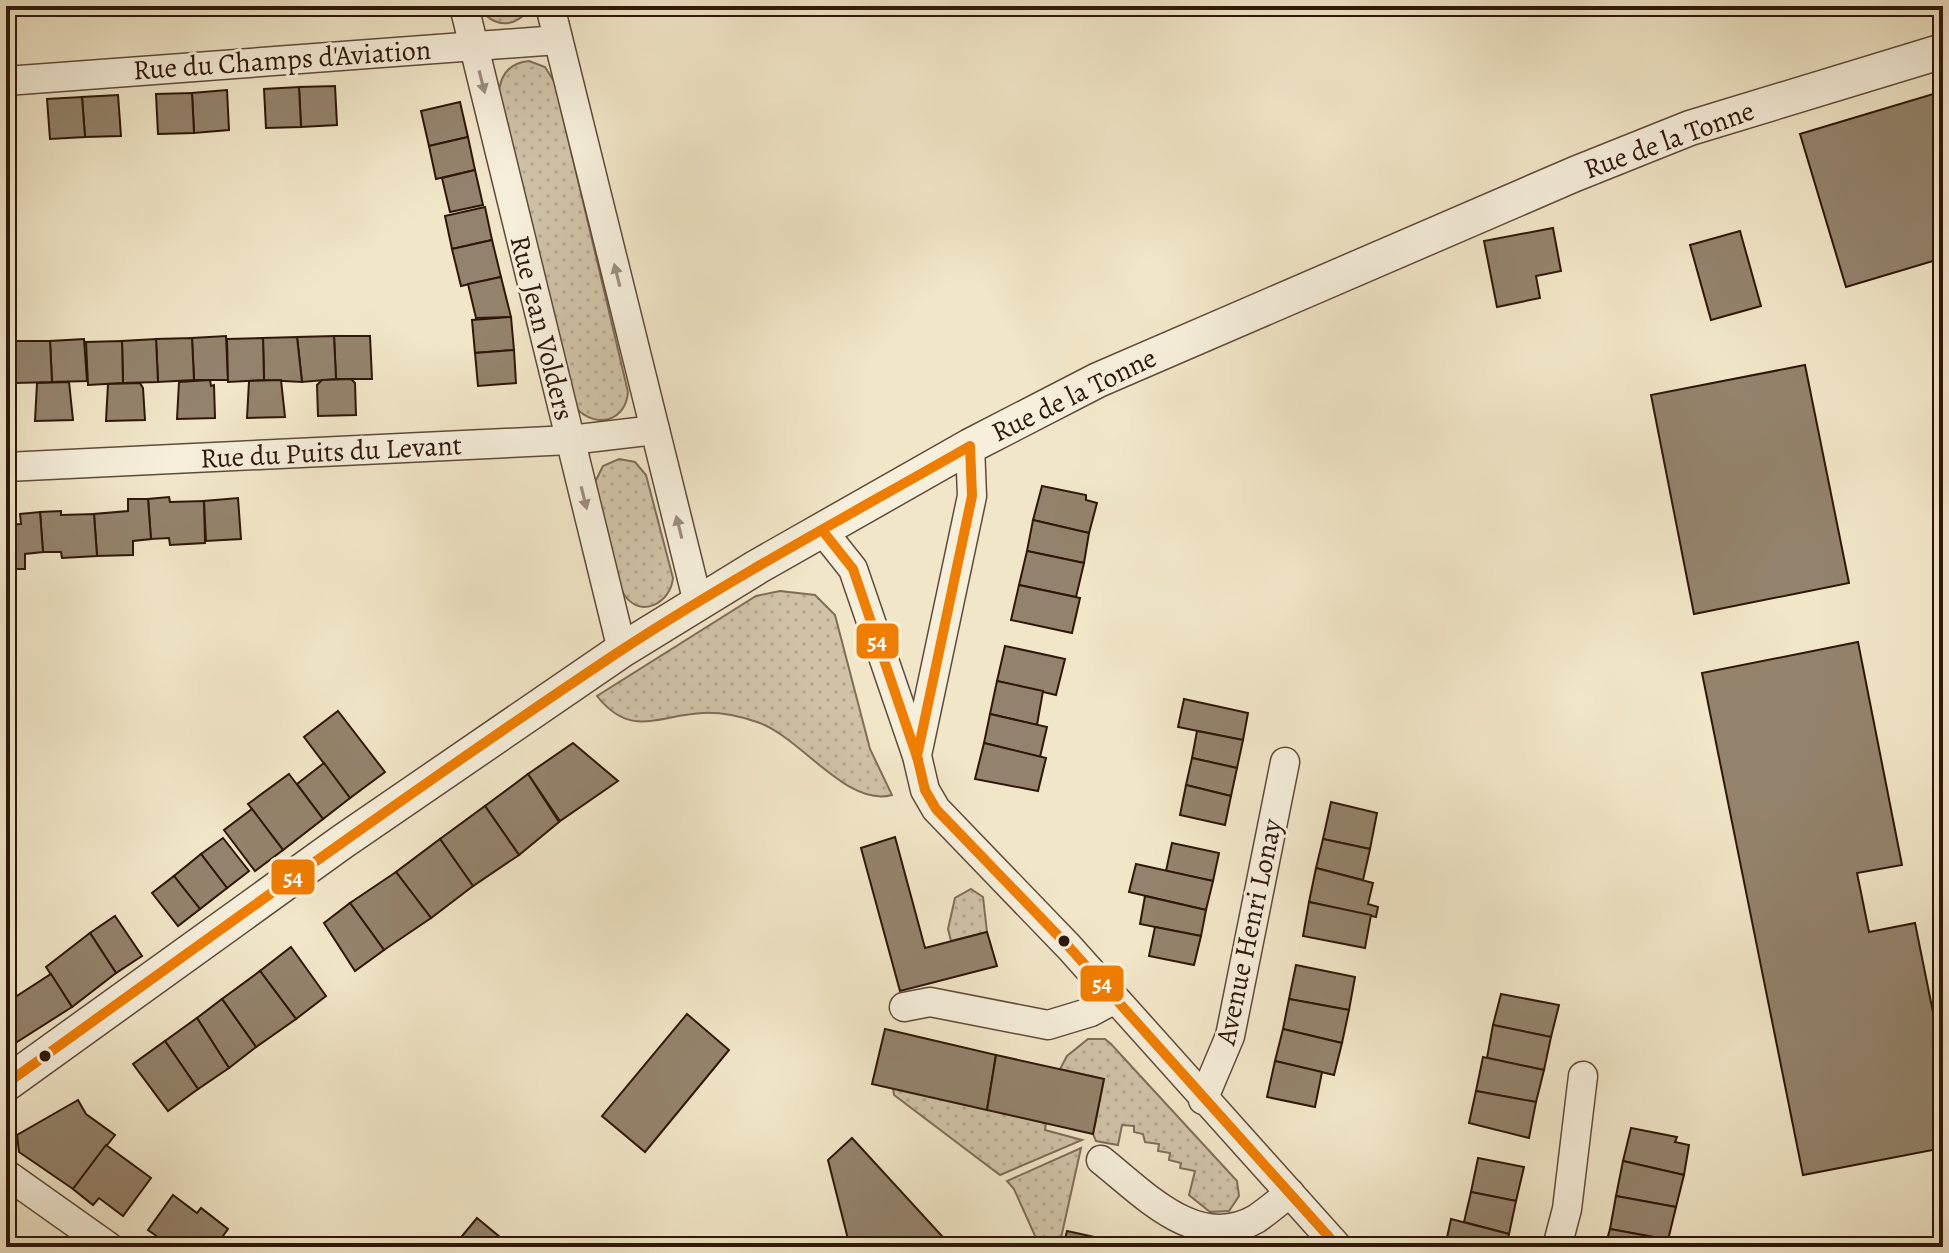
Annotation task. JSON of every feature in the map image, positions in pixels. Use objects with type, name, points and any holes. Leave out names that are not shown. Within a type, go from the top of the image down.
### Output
[{"type":"street","name":"Rue Jean Volders","points":[[464,6],[622,650]]},
{"type":"street","points":[[550,6],[698,603]]},
{"type":"street","name":"Rue du Champs d'Aviation","points":[[6,81],[558,40]]},
{"type":"street","name":"Rue de la Tonne","points":[[6,1084],[342,842],[622,650],[970,446],[1098,380],[1575,174],[1690,128],[1943,51]]},
{"type":"street","name":"Rue du Puits du Levant","points":[[6,467],[570,440],[655,430]]},
{"type":"street","points":[[917,756],[972,496],[970,446]]},
{"type":"street","points":[[822,530],[853,569],[917,756],[925,790],[936,809],[1069,947],[1113,1000],[1338,1247]]},
{"type":"street","name":"Avenue Henri Lonay","points":[[1203,1100],[1230,1036],[1285,762]]},
{"type":"street","points":[[904,1007],[930,1002],[1048,1025],[1091,1012],[1113,1000]]},
{"type":"street","points":[[1557,1247],[1567,1209],[1583,1076]]},
{"type":"street","points":[[1101,1160],[1177,1220],[1206,1228],[1233,1228],[1254,1220],[1290,1193]]},
{"type":"street","points":[[6,1174],[109,1247]]},
{"type":"shaded area","points":[[480,6],[530,6],[519,19],[505,23],[490,19]]},
{"type":"shaded area","points":[[529,61],[545,67],[555,83],[628,392],[622,410],[609,419],[593,419],[577,409],[499,90],[508,70]]},
{"type":"shaded area","points":[[619,459],[635,462],[646,475],[673,578],[667,594],[655,605],[647,607],[632,603],[620,587],[595,482],[603,466]]},
{"type":"shaded area","points":[[780,591],[815,595],[835,615],[870,749],[892,795],[875,796],[858,791],[824,769],[790,741],[757,722],[710,713],[634,721],[609,709],[597,696],[756,596]]},
{"type":"shaded area","points":[[971,889],[983,897],[987,932],[951,941],[948,929],[955,898]]},
{"type":"shaded area","points":[[1088,1039],[1105,1039],[1111,1044],[1237,1181],[1239,1196],[1229,1211],[1210,1212],[1189,1195],[1195,1171],[1180,1168],[1181,1163],[1169,1160],[1170,1153],[1158,1151],[1159,1144],[1145,1142],[1143,1134],[1134,1132],[1134,1126],[1122,1125],[1118,1145],[1096,1141],[1093,1134],[1104,1079],[1060,1069],[1067,1056]]},
{"type":"shaded area","points":[[893,1088],[1046,1123],[1045,1130],[1082,1140],[1000,1175],[894,1095]]},
{"type":"shaded area","points":[[1081,1148],[1059,1247],[1040,1247],[1014,1189],[1007,1181]]},
{"type":"building","points":[[335,86],[337,125],[301,127],[299,87]]},
{"type":"building","points":[[299,87],[301,127],[266,128],[264,89]]},
{"type":"building","points":[[227,90],[229,130],[194,133],[192,93]]},
{"type":"building","points":[[1943,91],[1943,258],[1846,287],[1800,134]]},
{"type":"building","points":[[192,93],[194,133],[158,134],[156,94]]},
{"type":"building","points":[[118,95],[121,136],[85,137],[82,97]]},
{"type":"building","points":[[82,97],[85,137],[50,139],[47,99]]},
{"type":"building","points":[[6,101],[10,101],[12,141],[6,141]]},
{"type":"building","points":[[460,102],[468,137],[429,146],[421,111]]},
{"type":"building","points":[[468,137],[475,170],[436,179],[429,146]]},
{"type":"building","points":[[475,170],[483,205],[450,212],[442,178]]},
{"type":"building","points":[[485,207],[492,240],[452,249],[445,216]]},
{"type":"building","points":[[1553,228],[1561,271],[1536,276],[1540,298],[1497,307],[1484,241]]},
{"type":"building","points":[[1740,231],[1761,306],[1711,320],[1690,245]]},
{"type":"building","points":[[492,240],[501,277],[461,286],[452,249]]},
{"type":"building","points":[[501,277],[511,317],[476,318],[468,284]]},
{"type":"building","points":[[511,317],[514,350],[475,353],[472,320]]},
{"type":"building","points":[[226,336],[228,380],[194,380],[192,338]]},
{"type":"building","points":[[334,336],[370,336],[372,379],[336,379]]},
{"type":"building","points":[[334,336],[336,379],[302,382],[297,337]]},
{"type":"building","points":[[297,337],[302,382],[264,380],[263,338]]},
{"type":"building","points":[[192,338],[194,380],[158,382],[156,339]]},
{"type":"building","points":[[263,338],[264,380],[228,382],[227,339]]},
{"type":"building","points":[[84,339],[87,381],[52,382],[50,341]]},
{"type":"building","points":[[156,339],[158,382],[123,383],[122,341]]},
{"type":"building","points":[[15,341],[50,341],[52,382],[16,383]]},
{"type":"building","points":[[15,341],[16,383],[6,384],[6,342]]},
{"type":"building","points":[[122,341],[123,383],[88,385],[86,342]]},
{"type":"building","points":[[514,350],[516,383],[478,386],[475,353]]},
{"type":"building","points":[[1805,365],[1849,583],[1694,614],[1651,395]]},
{"type":"building","points":[[351,379],[355,383],[356,415],[318,416],[317,385],[322,380]]},
{"type":"building","points":[[210,380],[211,386],[214,385],[215,418],[177,419],[179,382]]},
{"type":"building","points":[[281,380],[285,417],[247,418],[249,381]]},
{"type":"building","points":[[69,382],[73,420],[35,421],[37,383]]},
{"type":"building","points":[[140,383],[145,420],[106,421],[108,384]]},
{"type":"building","points":[[1042,486],[1086,495],[1086,500],[1097,503],[1089,533],[1033,520]]},
{"type":"building","points":[[169,497],[170,502],[204,501],[205,543],[170,545],[169,538],[151,539],[148,499]]},
{"type":"building","points":[[238,498],[241,539],[206,541],[204,501]]},
{"type":"building","points":[[128,499],[148,499],[151,539],[133,541],[133,555],[97,556],[94,514],[128,511]]},
{"type":"building","points":[[61,511],[61,515],[94,514],[97,556],[62,558],[61,552],[43,552],[40,512]]},
{"type":"building","points":[[40,512],[43,552],[25,554],[25,569],[6,569],[6,525],[21,524],[20,514]]},
{"type":"building","points":[[1033,520],[1089,533],[1084,563],[1027,551]]},
{"type":"building","points":[[1027,551],[1084,563],[1076,597],[1019,585]]},
{"type":"building","points":[[1019,585],[1080,598],[1072,633],[1011,620]]},
{"type":"building","points":[[1858,642],[1902,865],[1857,873],[1869,932],[1915,923],[1943,1062],[1943,1148],[1803,1175],[1702,673]]},
{"type":"building","points":[[1005,646],[1065,659],[1056,695],[997,681]]},
{"type":"building","points":[[997,681],[1043,691],[1037,725],[990,714]]},
{"type":"building","points":[[1184,699],[1248,713],[1243,740],[1178,727]]},
{"type":"building","points":[[338,711],[385,772],[350,798],[304,737]]},
{"type":"building","points":[[990,714],[1047,727],[1040,757],[984,743]]},
{"type":"building","points":[[1197,731],[1243,740],[1237,768],[1192,758]]},
{"type":"building","points":[[573,743],[618,781],[560,821],[528,774]]},
{"type":"building","points":[[984,743],[1046,758],[1038,791],[975,779]]},
{"type":"building","points":[[1192,758],[1237,768],[1231,796],[1186,785]]},
{"type":"building","points":[[324,763],[350,798],[323,819],[297,784]]},
{"type":"building","points":[[289,774],[323,819],[283,850],[248,804]]},
{"type":"building","points":[[528,774],[559,822],[519,855],[485,806]]},
{"type":"building","points":[[1186,785],[1231,796],[1225,825],[1180,815]]},
{"type":"building","points":[[1331,802],[1377,813],[1370,849],[1323,839]]},
{"type":"building","points":[[485,806],[519,855],[473,886],[440,839]]},
{"type":"building","points":[[252,809],[283,850],[255,871],[224,830]]},
{"type":"building","points":[[895,837],[925,948],[987,932],[997,966],[900,991],[861,848]]},
{"type":"building","points":[[223,838],[249,871],[227,888],[201,854]]},
{"type":"building","points":[[440,839],[473,886],[431,918],[396,872]]},
{"type":"building","points":[[1323,839],[1370,849],[1363,880],[1316,868]]},
{"type":"building","points":[[1172,843],[1219,853],[1213,881],[1166,871]]},
{"type":"building","points":[[201,854],[227,888],[200,909],[174,876]]},
{"type":"building","points":[[1136,864],[1213,881],[1206,910],[1129,892]]},
{"type":"building","points":[[1316,868],[1373,883],[1368,904],[1378,907],[1376,917],[1309,902]]},
{"type":"building","points":[[396,872],[431,918],[384,950],[350,903]]},
{"type":"building","points":[[174,876],[200,909],[178,926],[152,893]]},
{"type":"building","points":[[1145,896],[1206,910],[1201,936],[1140,924]]},
{"type":"building","points":[[1309,902],[1371,915],[1365,948],[1303,936]]},
{"type":"building","points":[[350,903],[384,950],[355,971],[324,923]]},
{"type":"building","points":[[115,916],[142,956],[116,973],[90,933]]},
{"type":"building","points":[[1155,927],[1201,936],[1194,965],[1149,956]]},
{"type":"building","points":[[90,933],[116,973],[72,1007],[46,967]]},
{"type":"building","points":[[291,947],[326,996],[296,1019],[260,971]]},
{"type":"building","points":[[1296,965],[1355,977],[1349,1010],[1289,999]]},
{"type":"building","points":[[260,971],[296,1019],[256,1047],[222,999]]},
{"type":"building","points":[[51,974],[72,1007],[6,1049],[6,1003]]},
{"type":"building","points":[[1501,994],[1559,1005],[1551,1037],[1493,1025]]},
{"type":"building","points":[[222,999],[256,1047],[229,1068],[197,1018]]},
{"type":"building","points":[[1289,999],[1349,1010],[1342,1043],[1283,1029]]},
{"type":"building","points":[[687,1014],[729,1050],[645,1152],[602,1116]]},
{"type":"building","points":[[197,1018],[229,1068],[198,1089],[165,1041]]},
{"type":"building","points":[[1493,1025],[1551,1037],[1544,1070],[1487,1058]]},
{"type":"building","points":[[885,1029],[996,1055],[987,1110],[872,1084]]},
{"type":"building","points":[[1283,1029],[1342,1043],[1334,1075],[1275,1061]]},
{"type":"building","points":[[165,1041],[198,1089],[168,1111],[133,1064]]},
{"type":"building","points":[[996,1055],[1104,1079],[1093,1134],[987,1110]]},
{"type":"building","points":[[1483,1057],[1544,1070],[1536,1102],[1476,1091]]},
{"type":"building","points":[[1275,1061],[1322,1072],[1315,1107],[1267,1097]]},
{"type":"building","points":[[1476,1091],[1536,1102],[1529,1138],[1469,1123]]},
{"type":"building","points":[[78,1100],[86,1114],[115,1135],[73,1189],[19,1152],[17,1135]]},
{"type":"building","points":[[1631,1128],[1677,1137],[1675,1142],[1689,1145],[1684,1175],[1623,1161]]},
{"type":"building","points":[[852,1138],[952,1247],[850,1247],[828,1160]]},
{"type":"building","points":[[106,1145],[151,1178],[123,1216],[99,1198],[93,1205],[73,1189]]},
{"type":"building","points":[[1478,1158],[1524,1167],[1516,1201],[1471,1192]]},
{"type":"building","points":[[1623,1161],[1684,1175],[1676,1207],[1616,1196]]},
{"type":"building","points":[[1471,1192],[1516,1201],[1509,1234],[1464,1222]]},
{"type":"building","points":[[173,1195],[197,1213],[201,1208],[228,1229],[215,1247],[172,1247],[148,1230]]},
{"type":"building","points":[[1616,1196],[1676,1207],[1668,1240],[1610,1229]]},
{"type":"building","points":[[477,1218],[512,1247],[453,1247]]},
{"type":"building","points":[[1451,1219],[1509,1234],[1506,1247],[1445,1247]]},
{"type":"building","points":[[1610,1229],[1665,1239],[1663,1247],[1605,1247]]},
{"type":"building","points":[[1067,1231],[1140,1247],[1063,1247]]},
{"type":"transit line","name":"54","points":[[6,1084],[387,811],[620,651],[750,571],[970,446],[972,496],[917,756],[925,790],[936,809],[1069,947],[1338,1247]]},
{"type":"transit line","name":"54","points":[[822,530],[853,569],[918,760]]}]
